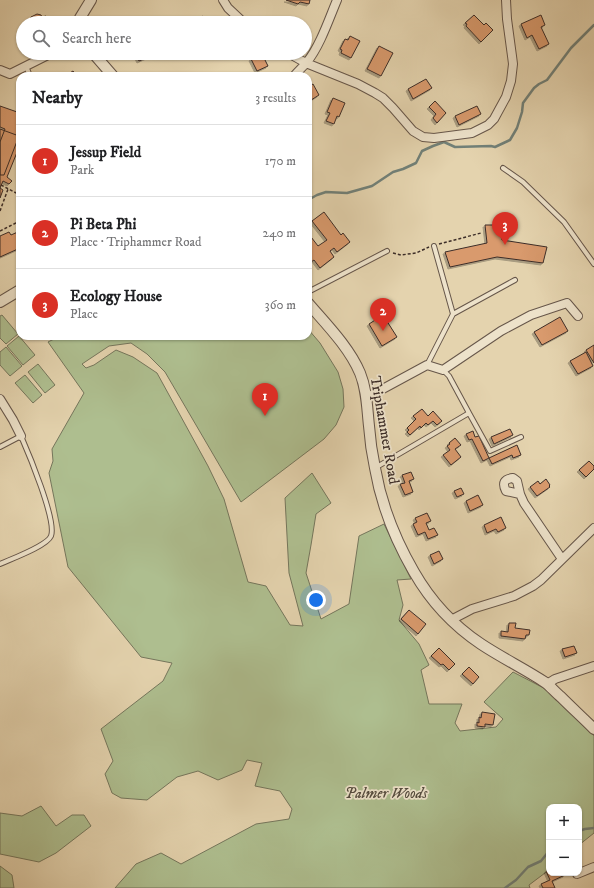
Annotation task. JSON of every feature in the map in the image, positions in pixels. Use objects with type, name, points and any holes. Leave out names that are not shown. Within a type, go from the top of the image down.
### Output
[{"type":"street","points":[[81,16],[91,0]]},
{"type":"street","points":[[223,0],[228,8],[237,16]]},
{"type":"street","points":[[312,55],[328,23],[337,0]]},
{"type":"street","points":[[299,60],[306,64],[358,84],[375,93],[388,103],[414,131],[423,137],[434,138],[472,133],[488,125],[494,118],[509,90],[512,73],[512,56],[506,0]]},
{"type":"street","points":[[0,70],[10,74],[37,60]]},
{"type":"street","points":[[99,60],[109,72]]},
{"type":"street","points":[[298,72],[309,60]]},
{"type":"street","points":[[0,302],[16,292]]},
{"type":"street","points":[[366,398],[427,365],[443,370],[501,331],[531,315],[567,303],[578,316]]},
{"type":"street","name":"Triphammer Road","points":[[312,308],[353,359],[363,380],[375,469],[383,500],[394,532],[414,572],[426,591],[458,626],[481,644],[547,684],[594,728]]},
{"type":"street","points":[[0,399],[21,436]]},
{"type":"street","points":[[520,494],[524,503],[562,559]]},
{"type":"street","points":[[451,620],[472,608],[514,596],[533,586],[542,580],[594,528]]},
{"type":"street","points":[[547,684],[559,677],[594,666]]},
{"type":"street","points":[[582,872],[594,867]]},
{"type":"lane","points":[[26,65],[29,72]]},
{"type":"lane","points":[[503,168],[523,182],[564,222],[594,264]]},
{"type":"lane","points":[[434,246],[453,314]]},
{"type":"lane","points":[[312,290],[387,251]]},
{"type":"lane","points":[[427,365],[453,314],[515,280]]},
{"type":"lane","points":[[443,370],[449,376],[490,451],[521,437]]},
{"type":"lane","points":[[375,469],[469,413]]},
{"type":"lane","points":[[0,447],[21,436],[36,473],[51,526],[51,536],[45,543],[0,564]]},
{"type":"path","points":[[1,185],[16,194]]},
{"type":"path","points":[[0,211],[8,189]]},
{"type":"path","points":[[0,230],[16,223]]},
{"type":"green space","points":[[2,315],[16,332],[16,336],[6,344],[0,338],[0,316]]},
{"type":"green space","name":"Palmer Woods","points":[[312,334],[320,343],[338,372],[343,389],[344,407],[336,425],[324,439],[241,502],[165,372],[147,354],[131,343],[109,346],[82,364],[86,368],[94,365],[116,350],[133,357],[157,373],[208,466],[224,499],[248,582],[266,586],[290,625],[303,626],[289,573],[285,498],[312,473],[331,503],[316,514],[306,573],[321,619],[349,604],[359,536],[384,524],[411,579],[397,580],[403,605],[399,620],[419,644],[429,665],[421,670],[429,704],[462,704],[455,723],[460,731],[496,727],[503,719],[484,702],[513,672],[561,697],[594,736],[594,833],[582,843],[582,804],[546,804],[546,872],[529,885],[530,888],[115,888],[136,864],[161,853],[181,864],[256,824],[289,819],[292,809],[280,791],[255,786],[262,763],[247,760],[242,770],[218,780],[198,771],[177,777],[147,800],[121,798],[112,793],[105,774],[113,761],[101,729],[163,681],[172,663],[141,657],[68,567],[49,473],[53,461],[52,449],[84,393],[48,342],[52,340],[312,340]]},
{"type":"green space","points":[[16,338],[16,340],[22,340],[35,355],[23,365],[7,346]]},
{"type":"green space","points":[[6,347],[22,366],[10,376],[0,365],[0,352]]},
{"type":"green space","points":[[38,364],[55,385],[45,393],[28,372]]},
{"type":"green space","points":[[25,375],[42,395],[33,403],[15,383]]},
{"type":"green space","points":[[41,806],[56,826],[72,815],[84,815],[91,826],[56,853],[39,862],[0,854],[0,813],[22,816]]},
{"type":"green space","points":[[0,866],[12,875],[14,888],[0,888]]},
{"type":"building","points":[[286,0],[310,0],[309,4],[300,2],[298,4]]},
{"type":"building","points":[[37,14],[42,16],[33,16]]},
{"type":"building","points":[[474,15],[484,25],[486,23],[493,30],[481,42],[465,23]]},
{"type":"building","points":[[541,15],[545,25],[541,27],[549,44],[539,49],[532,35],[527,38],[521,24]]},
{"type":"building","points":[[350,36],[360,41],[351,58],[341,53],[342,50],[340,49],[345,39],[348,40]]},
{"type":"building","points":[[379,46],[393,53],[381,76],[367,69]]},
{"type":"building","points":[[252,60],[265,60],[268,66],[257,71]]},
{"type":"building","points":[[426,79],[432,88],[413,99],[408,89]]},
{"type":"building","points":[[312,85],[319,95],[312,99]]},
{"type":"building","points":[[333,98],[345,103],[334,124],[326,121],[330,113],[327,112]]},
{"type":"building","points":[[435,101],[446,113],[437,123],[433,118],[436,114],[429,107]]},
{"type":"building","points":[[0,106],[16,112],[16,155],[7,177],[12,181],[9,184],[3,181],[0,188],[0,142],[5,129],[0,127]]},
{"type":"building","points":[[477,106],[481,114],[459,125],[455,116]]},
{"type":"building","points":[[0,129],[16,135],[16,144],[4,175],[0,175]]},
{"type":"building","points":[[0,188],[3,190],[0,198]]},
{"type":"building","points":[[324,212],[341,235],[343,233],[350,242],[337,252],[334,248],[330,251],[334,257],[320,268],[314,260],[312,261],[312,238],[318,246],[327,240],[312,221]]},
{"type":"building","points":[[485,225],[501,225],[502,240],[547,247],[543,263],[497,257],[450,267],[445,252],[487,243]]},
{"type":"building","points":[[9,232],[11,235],[16,233],[16,250],[0,257],[0,236]]},
{"type":"building","points":[[383,315],[397,337],[382,346],[369,324]]},
{"type":"building","points":[[560,317],[568,331],[542,345],[534,332]]},
{"type":"building","points":[[594,345],[594,363],[586,350]]},
{"type":"building","points":[[586,352],[593,366],[578,374],[570,361]]},
{"type":"building","points":[[422,409],[428,416],[433,411],[442,421],[437,425],[433,421],[428,425],[426,423],[410,435],[407,432],[409,430],[407,428],[416,419],[413,416]]},
{"type":"building","points":[[510,429],[513,435],[494,444],[491,437]]},
{"type":"building","points":[[473,431],[475,437],[479,436],[489,458],[483,461],[472,439],[469,440],[466,434]]},
{"type":"building","points":[[455,438],[461,445],[455,449],[461,457],[451,465],[443,455],[450,450],[447,446]]},
{"type":"building","points":[[517,445],[521,455],[513,458],[512,455],[492,464],[489,458]]},
{"type":"building","points":[[589,461],[594,466],[594,469],[586,477],[579,470]]},
{"type":"building","points":[[411,472],[414,479],[409,481],[413,492],[405,495],[400,484],[405,483],[402,475]]},
{"type":"building","points":[[546,479],[550,487],[537,496],[530,487],[538,481],[540,484]]},
{"type":"building","points":[[461,488],[464,494],[457,497],[454,491]]},
{"type":"building","points":[[478,495],[483,505],[470,511],[466,501]]},
{"type":"building","points":[[427,513],[431,521],[426,523],[429,530],[434,528],[438,535],[428,539],[425,532],[418,535],[413,524],[417,522],[415,518]]},
{"type":"building","points":[[501,517],[506,528],[498,532],[496,529],[487,533],[484,525]]},
{"type":"building","points":[[439,551],[443,559],[434,564],[430,555]]},
{"type":"building","points":[[409,610],[426,624],[418,634],[401,619]]},
{"type":"building","points":[[509,623],[516,623],[515,628],[530,630],[529,635],[526,635],[525,639],[501,636],[501,631],[508,632]]},
{"type":"building","points":[[574,646],[577,653],[565,657],[562,649]]},
{"type":"building","points":[[439,648],[455,664],[449,670],[431,656]]},
{"type":"building","points":[[469,667],[479,677],[473,684],[462,674]]},
{"type":"building","points":[[482,712],[495,714],[493,725],[485,724],[485,727],[477,726],[477,722],[479,723],[479,717],[481,718]]},
{"type":"building","points":[[548,876],[563,876],[552,881],[555,888],[543,888],[541,884],[550,880]]},
{"type":"waterway","points":[[312,198],[326,192],[347,193],[372,186],[393,172],[416,163],[422,151],[444,142],[455,147],[495,147],[510,140],[517,128],[523,103],[534,88],[547,80],[571,48],[594,25]]},
{"type":"waterway","points":[[582,830],[594,828]]},
{"type":"waterway","points":[[505,888],[516,880],[528,867],[541,861],[546,855]]},
{"type":"place","name":"Ecology House","points":[[505,245]]},
{"type":"place","name":"Pi Beta Phi","points":[[383,331]]},
{"type":"place","name":"Jessup Field","points":[[265,416]]}]
